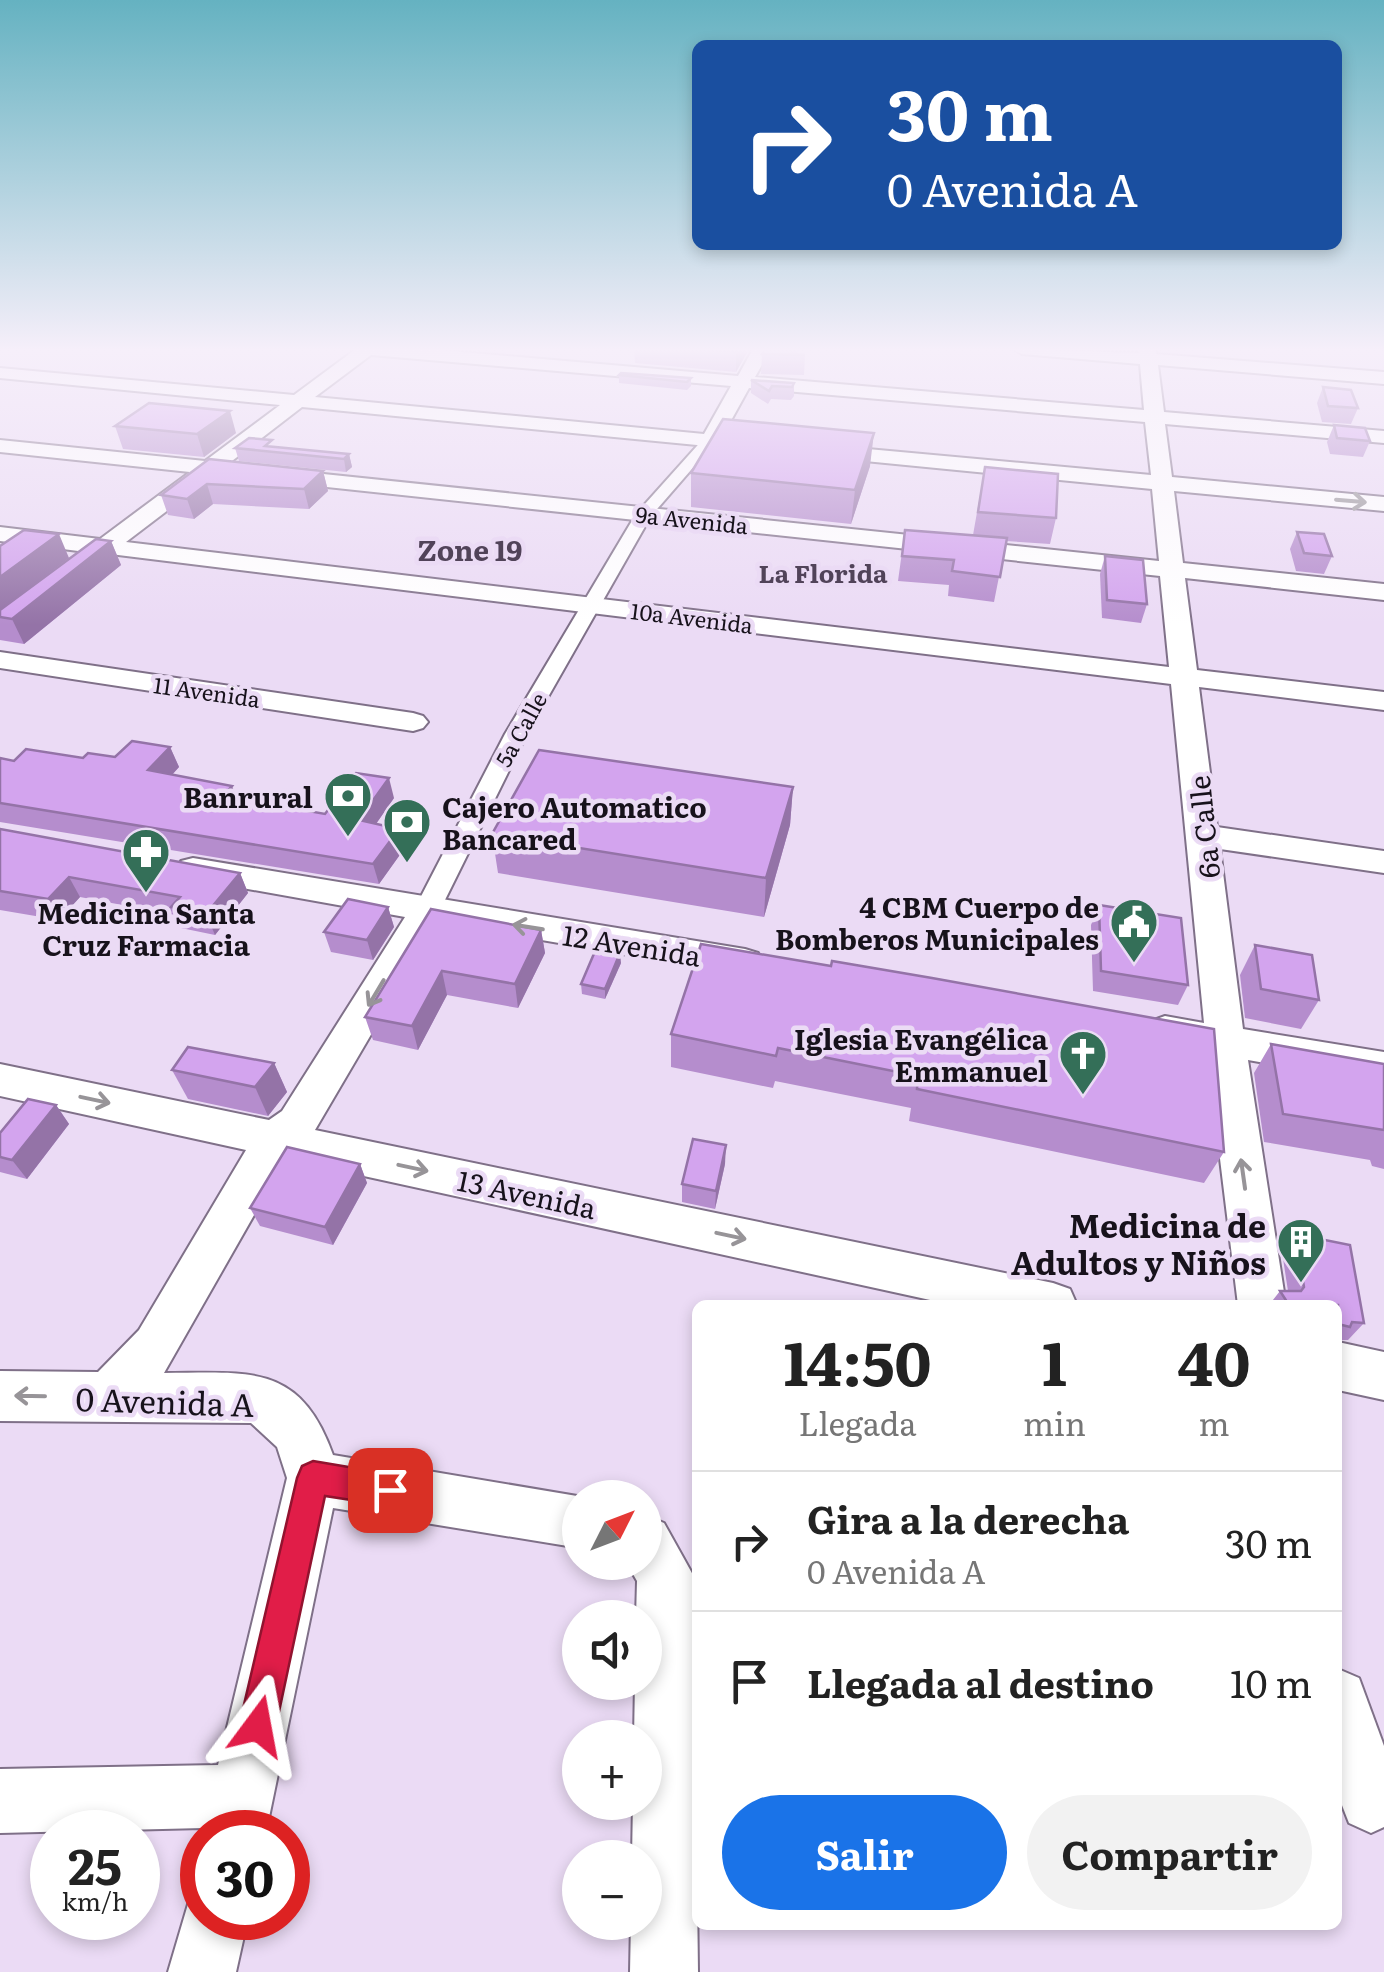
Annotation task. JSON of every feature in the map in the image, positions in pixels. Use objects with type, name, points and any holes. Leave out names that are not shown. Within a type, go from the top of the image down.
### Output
[{"type":"street","points":[[76,569],[245,441]]},
{"type":"street","name":"5a Calle","points":[[108,1397],[156,1346],[427,910],[516,734],[644,514],[709,441]]},
{"type":"street","points":[[720,441],[1384,504]]},
{"type":"street","name":"6a Calle","points":[[1158,441],[1225,1041],[1261,1300]]},
{"type":"street","name":"9a Avenida","points":[[0,446],[1384,592]]},
{"type":"street","name":"10a Avenida","points":[[0,534],[1384,701]]},
{"type":"street","name":"11 Avenida","points":[[0,660],[414,722]]},
{"type":"street","points":[[1204,836],[1384,862]]},
{"type":"street","name":"12 Avenida","points":[[154,862],[777,968]]},
{"type":"street","points":[[1127,1025],[1384,1068]]},
{"type":"street","name":"13 Avenida","points":[[0,1080],[290,1135],[1031,1300]]},
{"type":"street","name":"5a Calle","points":[[198,1396],[176,1365],[179,1347],[290,1135]]},
{"type":"street","points":[[1342,1367],[1384,1376]]},
{"type":"street","name":"0 Avenida A","points":[[0,1396],[254,1398],[277,1407],[308,1450],[313,1478]]},
{"type":"street","points":[[239,1810],[313,1478],[562,1518]]},
{"type":"street","points":[[662,1570],[680,1848],[664,1972]]},
{"type":"street","points":[[1342,1715],[1364,1801]]},
{"type":"street","points":[[0,1801],[180,1811]]},
{"type":"street","points":[[202,1972],[209,1940]]},
{"type":"building","points":[[245,441],[271,441],[265,446],[349,454],[344,459],[235,448]]},
{"type":"building","points":[[710,441],[871,441],[855,490],[691,473]]},
{"type":"building","points":[[209,459],[323,471],[304,489],[207,484],[187,499],[161,495]]},
{"type":"building","points":[[985,467],[1058,474],[1056,518],[978,512]]},
{"type":"building","points":[[24,530],[59,534],[0,577],[0,546]]},
{"type":"building","points":[[905,530],[1007,538],[1000,577],[952,571],[954,560],[902,556]]},
{"type":"building","points":[[1297,532],[1324,534],[1332,556],[1304,553]]},
{"type":"building","points":[[96,539],[111,541],[12,619],[0,617],[0,610]]},
{"type":"building","points":[[1105,556],[1143,560],[1147,604],[1107,600]]},
{"type":"building","points":[[132,741],[170,747],[148,770],[232,786],[223,796],[325,814],[356,773],[389,778],[359,820],[399,829],[373,864],[0,803],[0,758],[14,761],[26,749],[83,758],[88,753],[115,757]]},
{"type":"building","points":[[539,750],[793,787],[766,878],[492,834]]},
{"type":"building","points":[[0,829],[240,873],[206,914],[171,907],[180,897],[69,877],[48,899],[0,891]]},
{"type":"building","points":[[348,899],[388,907],[367,940],[324,932]]},
{"type":"building","points":[[1099,905],[1181,918],[1188,985],[1101,971]]},
{"type":"building","points":[[431,909],[541,930],[515,984],[442,971],[412,1026],[365,1017]]},
{"type":"building","points":[[701,944],[831,966],[832,961],[1214,1029],[1224,1152],[917,1089],[918,1076],[778,1048],[776,1056],[671,1034]]},
{"type":"building","points":[[1255,945],[1312,955],[1319,1000],[1261,989]]},
{"type":"building","points":[[596,949],[620,953],[605,989],[581,984]]},
{"type":"building","points":[[1271,1044],[1384,1064],[1384,1130],[1283,1114]]},
{"type":"building","points":[[188,1047],[274,1063],[255,1087],[172,1070]]},
{"type":"building","points":[[28,1099],[56,1105],[12,1160],[0,1157],[0,1133]]},
{"type":"building","points":[[693,1139],[726,1145],[716,1191],[682,1184]]},
{"type":"building","points":[[287,1147],[360,1164],[325,1227],[250,1208]]},
{"type":"building","points":[[1295,1234],[1350,1245],[1364,1323],[1342,1325],[1342,1300],[1286,1300],[1280,1291],[1301,1291],[1304,1287]]},
{"type":"place","name":"Banrural","points":[[348,838]]},
{"type":"place","name":"Cajero Automatico Bancared","points":[[407,864]]},
{"type":"place","name":"Medicina Santa Cruz Farmacia","points":[[146,894]]},
{"type":"place","name":"4 CBM Cuerpo de Bomberos Municipales","points":[[1134,964]]},
{"type":"place","name":"Iglesia Evangélica Emmanuel","points":[[1083,1096]]},
{"type":"place","name":"Medicina de Adultos y Niños","points":[[1301,1284]]},
{"type":"district","name":"Zone 19","points":[[470,549]]},
{"type":"district","name":"La Florida","points":[[823,572]]},
{"type":"route","points":[[258,1726],[313,1478],[390,1490]]}]
